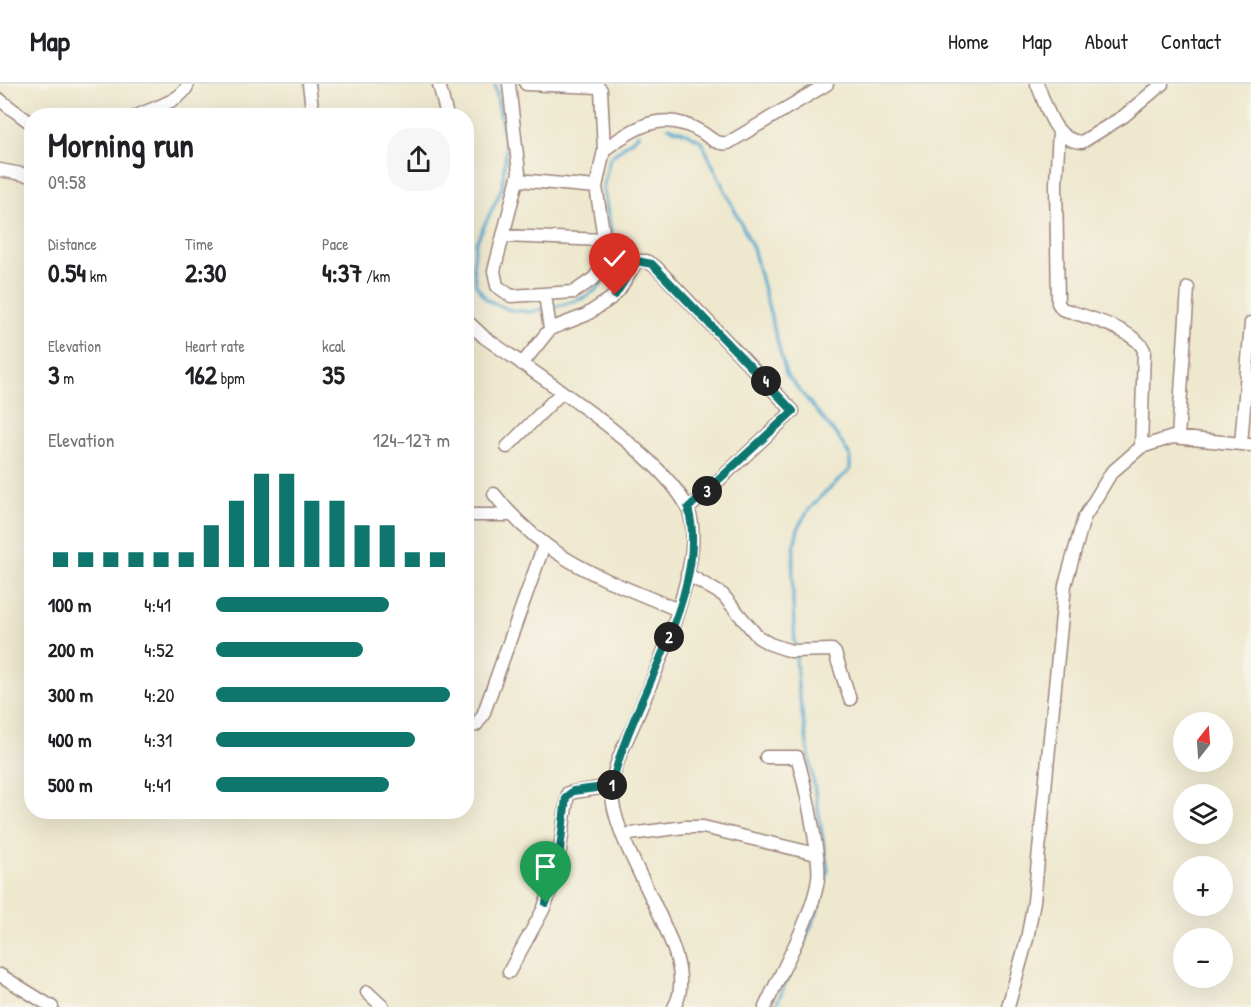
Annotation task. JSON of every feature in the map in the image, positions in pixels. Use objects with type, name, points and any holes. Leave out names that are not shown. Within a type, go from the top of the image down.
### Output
[{"type":"street","points":[[154,108],[176,98],[184,92],[188,84]]},
{"type":"street","points":[[309,84],[312,108]]},
{"type":"street","points":[[438,84],[445,108]]},
{"type":"street","points":[[509,84],[517,148],[518,180],[494,271],[497,286],[511,296],[574,292],[601,271],[607,257],[596,186],[604,150],[600,88],[526,84]]},
{"type":"street","points":[[604,150],[630,131],[660,121],[687,124],[715,141],[728,143],[827,84]]},
{"type":"street","points":[[1036,84],[1059,130],[1069,140],[1088,140],[1138,105],[1162,84]]},
{"type":"street","points":[[0,100],[24,118]]},
{"type":"street","points":[[1059,130],[1056,184],[1058,303],[1062,309],[1112,327],[1140,342],[1144,350],[1141,447]]},
{"type":"street","points":[[0,170],[24,174]]},
{"type":"street","points":[[518,180],[596,186]]},
{"type":"street","points":[[504,236],[605,240]]},
{"type":"street","points":[[522,363],[550,326],[586,315],[610,299],[620,290],[637,261],[646,261],[656,267],[791,407],[791,414],[688,508]]},
{"type":"street","points":[[1178,437],[1188,288]]},
{"type":"street","points":[[545,295],[550,326]]},
{"type":"street","points":[[1008,1007],[1028,939],[1034,901],[1067,576],[1087,511],[1110,473],[1141,447],[1178,437],[1246,445],[1251,323]]},
{"type":"street","points":[[474,328],[641,455],[670,484],[688,508],[693,534],[687,574],[678,610],[612,786],[612,800],[622,835],[667,932],[678,964],[680,992],[674,1007]]},
{"type":"street","points":[[507,447],[561,393]]},
{"type":"street","points":[[494,494],[511,515],[544,545],[578,567],[678,610]]},
{"type":"street","points":[[474,515],[511,515]]},
{"type":"street","points":[[474,725],[483,715],[544,545]]},
{"type":"street","points":[[687,574],[723,595],[758,637],[791,651],[827,650],[835,653],[850,699]]},
{"type":"street","points":[[765,1007],[815,893],[818,878],[816,854],[797,757],[766,757]]},
{"type":"street","points":[[509,972],[543,910],[556,876],[568,793],[612,786]]},
{"type":"street","points":[[622,835],[703,827],[816,854]]},
{"type":"street","points":[[0,975],[52,1007]]},
{"type":"street","points":[[367,992],[383,1007]]},
{"type":"waterway","points":[[474,258],[476,243],[502,188],[506,149],[495,84]]},
{"type":"waterway","points":[[668,127],[701,141],[753,248],[786,374],[838,437],[850,456],[850,470],[822,495],[804,516],[796,536],[793,567],[795,649]]},
{"type":"waterway","points":[[612,261],[611,230],[603,188],[610,158],[639,134]]},
{"type":"waterway","points":[[550,308],[578,300],[594,292],[606,278],[610,268]]},
{"type":"waterway","points":[[474,272],[476,285],[487,300],[510,310],[531,312],[543,309]]},
{"type":"waterway","points":[[775,1007],[817,913],[828,870],[798,688],[796,656]]},
{"type":"route","points":[[546,903],[558,868],[566,797],[573,791],[612,786],[624,747],[665,649],[684,589],[689,561],[693,534],[688,508],[793,411],[652,264],[637,261],[615,295]]}]
